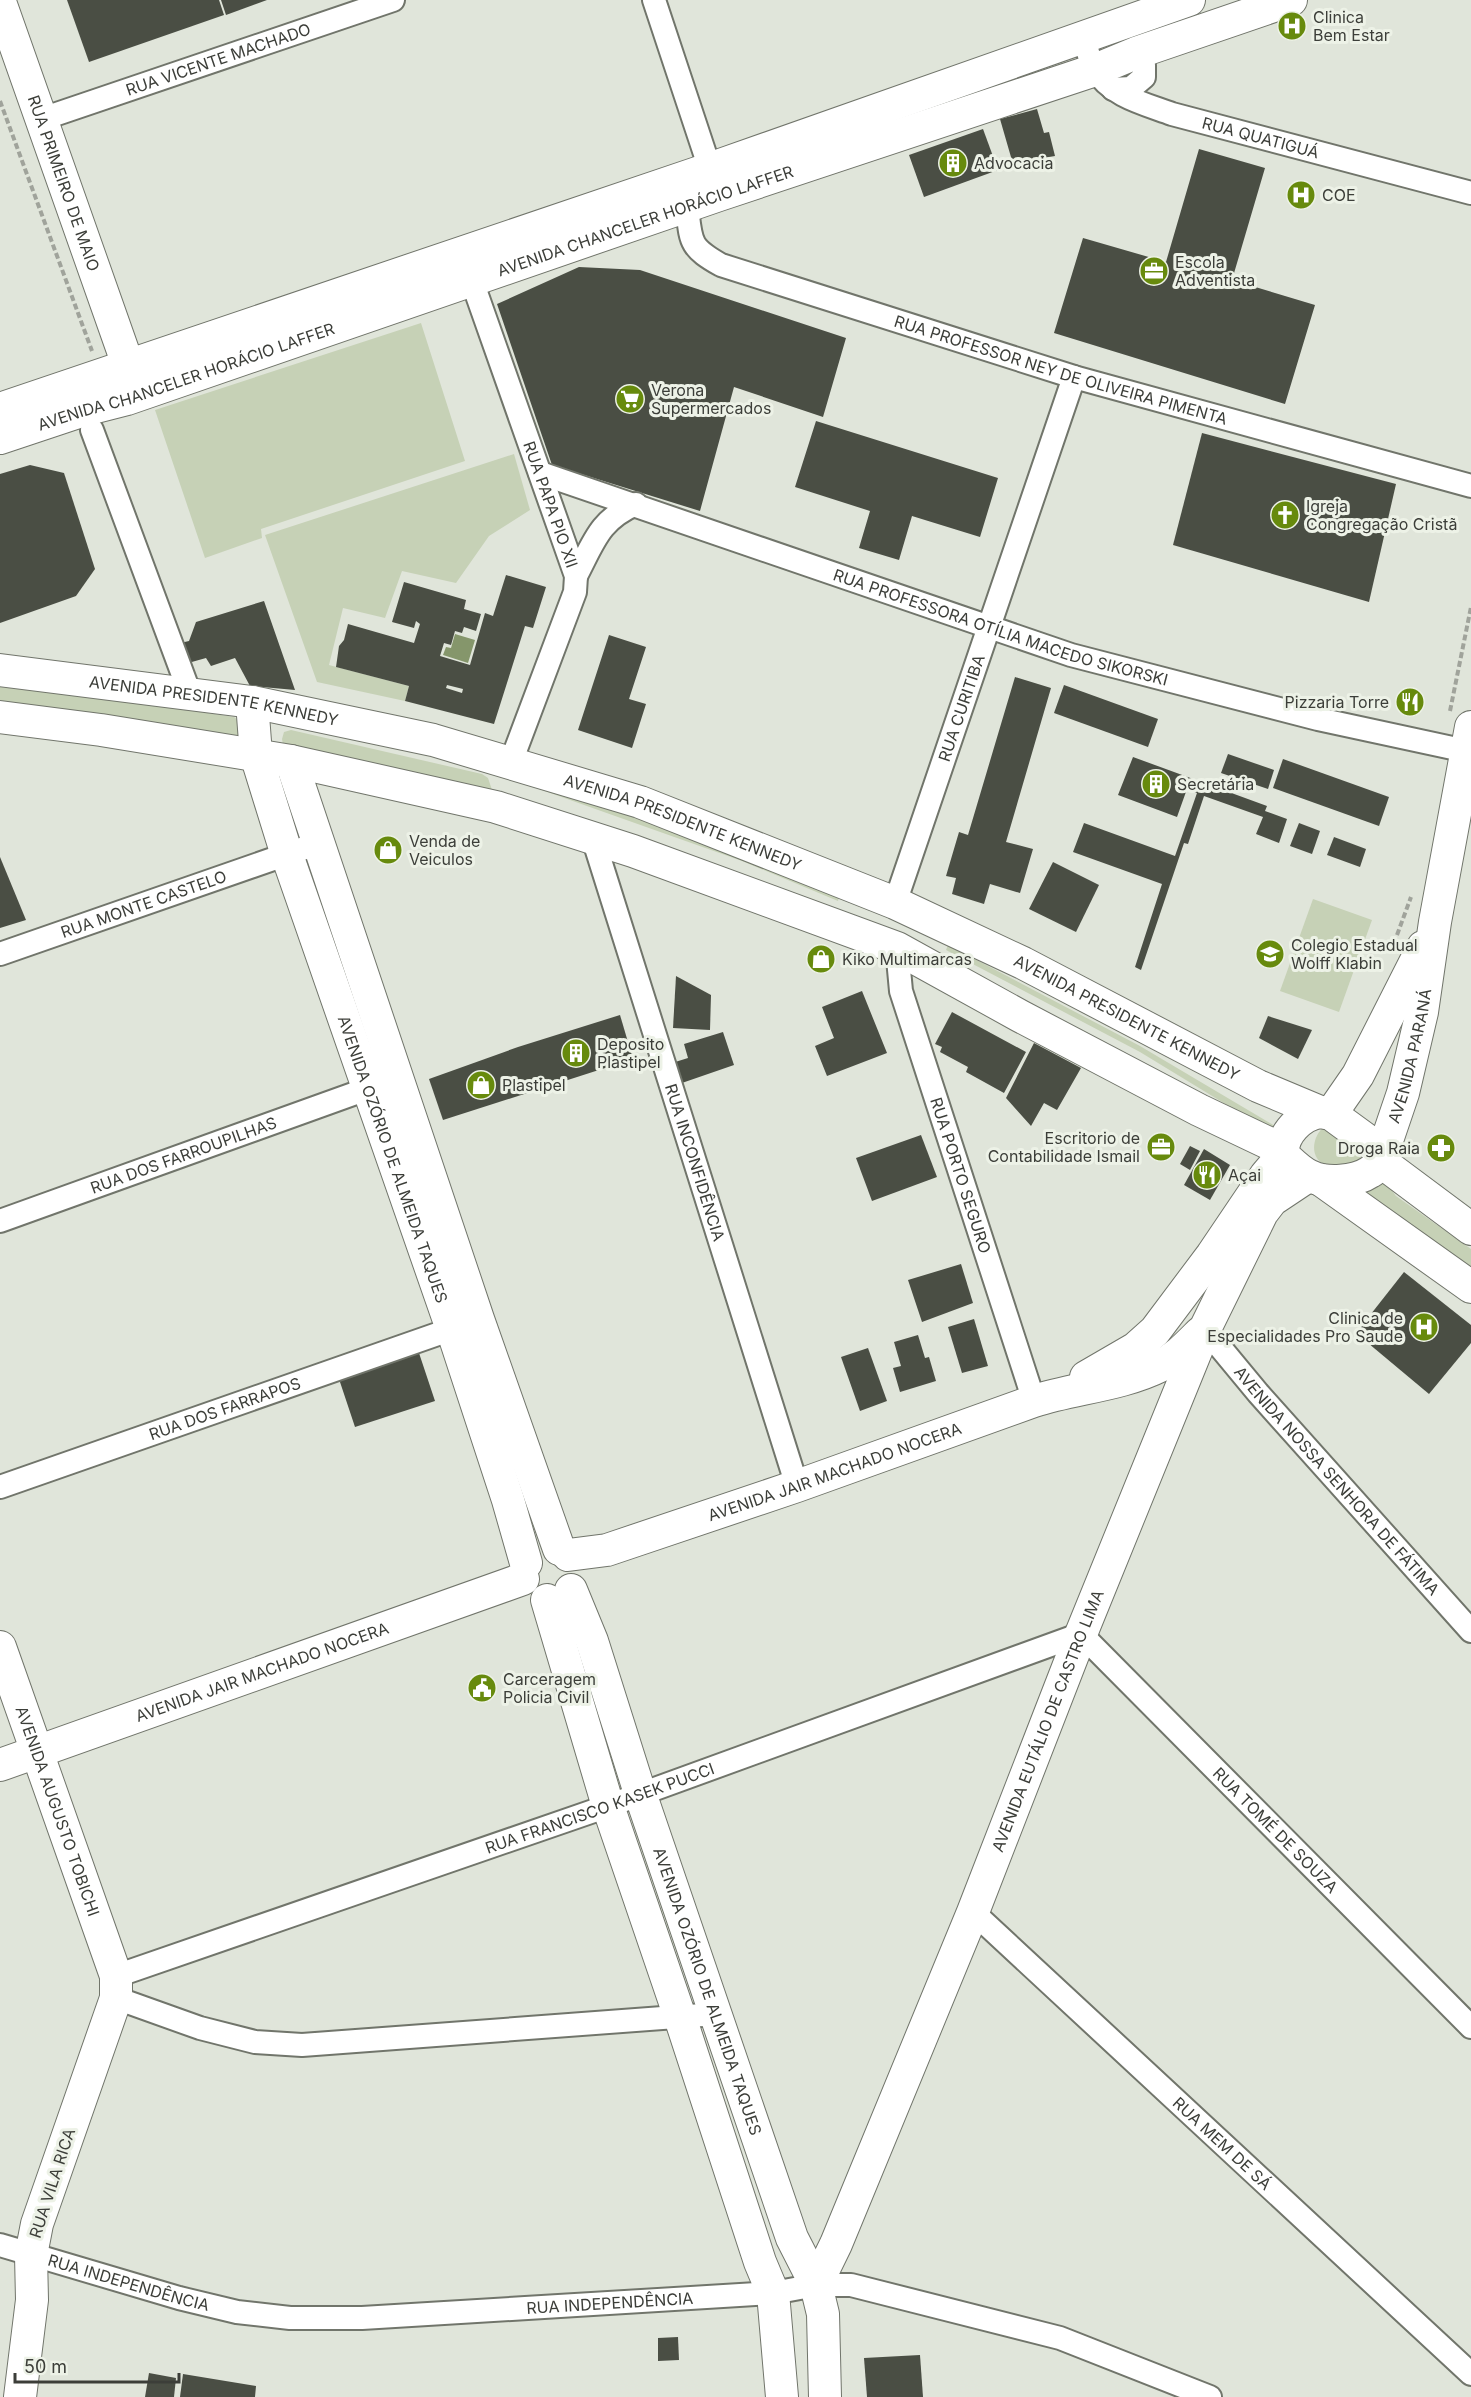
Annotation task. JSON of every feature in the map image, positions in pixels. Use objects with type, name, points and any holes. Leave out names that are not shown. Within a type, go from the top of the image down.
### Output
[{"type":"street","name":"RUA VICENTE MACHADO","points":[[42,119],[393,0]]},
{"type":"street","points":[[654,0],[714,182]]},
{"type":"street","name":"AVENIDA CHANCELER HORÁCIO LAFFER","points":[[0,438],[84,410],[136,396],[687,207],[714,182],[1084,38],[1189,0]]},
{"type":"street","name":"AVENIDA CHANCELER HORÁCIO LAFFER","points":[[0,409],[128,365],[714,182],[1104,80],[1136,53],[1291,0]]},
{"type":"street","name":"RUA PRIMEIRO DE MAIO","points":[[0,2],[128,365],[116,374],[118,390],[136,396]]},
{"type":"street","points":[[1126,22],[1136,53]]},
{"type":"street","points":[[1084,38],[1104,80]]},
{"type":"street","name":"RUA QUATIGUÁ","points":[[1104,80],[1172,114],[1471,193]]},
{"type":"street","name":"RUA PROFESSOR NEY DE OLIVEIRA PIMENTA","points":[[687,207],[691,237],[700,253],[721,265],[1074,376],[1471,486]]},
{"type":"street","name":"RUA PAPA PIO XII","points":[[472,281],[576,576],[575,592],[511,762]]},
{"type":"street","name":"RUA CURITIBA","points":[[895,903],[1074,376]]},
{"type":"street","points":[[92,430],[190,694]]},
{"type":"street","name":"RUA PROFESSORA OTÍLIA MACEDO SIKORSKI","points":[[540,473],[636,504],[1071,655],[1318,719],[1463,744]]},
{"type":"street","points":[[576,576],[599,531],[608,520],[620,511],[636,504]]},
{"type":"street","name":"AVENIDA PRESIDENTE KENNEDY","points":[[0,670],[252,702],[433,740],[640,802],[895,903],[1023,963],[1258,1086],[1326,1113],[1382,1156]]},
{"type":"street","name":"AVENIDA OZÓRIO DE ALMEIDA TAQUES","points":[[252,702],[256,755],[287,855],[452,1329],[508,1500],[524,1571]]},
{"type":"street","points":[[0,717],[101,730],[291,761],[496,807],[593,838],[897,948],[1283,1153],[1471,1287]]},
{"type":"street","name":"AVENIDA PARANÁ","points":[[1382,1156],[1403,1093],[1422,1012],[1463,744]]},
{"type":"street","name":"AVENIDA OZÓRIO DE ALMEIDA TAQUES","points":[[291,761],[564,1574],[591,1641],[640,1793],[792,2238],[816,2284],[823,2314],[825,2397]]},
{"type":"street","name":"RUA INCONFIDÊNCIA","points":[[593,838],[797,1486]]},
{"type":"street","name":"RUA MONTE CASTELO","points":[[0,954],[319,843]]},
{"type":"street","name":"AVENIDA PARANÁ","points":[[1326,1113],[1358,1075],[1435,922]]},
{"type":"street","name":"RUA PORTO SEGURO","points":[[897,948],[901,991],[1048,1397]]},
{"type":"street","name":"RUA DOS FARROUPILHAS","points":[[0,1221],[367,1089]]},
{"type":"street","points":[[1283,1153],[1289,1134],[1298,1122],[1310,1114],[1326,1113]]},
{"type":"street","name":"AVENIDA JAIR MACHADO NOCERA","points":[[1048,1397],[1136,1348],[1155,1331],[1212,1255],[1283,1153]]},
{"type":"street","points":[[1315,1178],[1336,1181],[1372,1172],[1382,1156],[1471,1229]]},
{"type":"street","name":"AVENIDA EUTÁLIO DE CASTRO LIMA","points":[[816,2284],[836,2244],[973,1912],[1080,1634],[1205,1329],[1262,1213],[1272,1200],[1315,1178]]},
{"type":"street","name":"RUA DOS FARRAPOS","points":[[0,1487],[452,1329]]},
{"type":"street","name":"AVENIDA JAIR MACHADO NOCERA","points":[[0,1766],[524,1571],[531,1555],[540,1550],[549,1547],[564,1574],[608,1550],[1048,1397],[1119,1380],[1160,1366],[1205,1329]]},
{"type":"street","name":"AVENIDA NOSSA SENHORA DE FÁTIMA","points":[[1205,1329],[1258,1393],[1471,1631]]},
{"type":"street","points":[[524,1571],[535,1595],[564,1574]]},
{"type":"street","name":"AVENIDA OZÓRIO DE ALMEIDA TAQUES","points":[[564,1574],[608,1806],[760,2262],[773,2293],[782,2397]]},
{"type":"street","name":"RUA FRANCISCO KASEK PUCCI","points":[[116,1987],[640,1793],[1080,1634]]},
{"type":"street","name":"RUA TOMÉ DE SOUZA","points":[[1080,1634],[1471,2027]]},
{"type":"street","name":"AVENIDA AUGUSTO TOBICHI","points":[[0,1647],[116,1987]]},
{"type":"street","name":"RUA MEM DE SÁ","points":[[973,1912],[1468,2366]]},
{"type":"street","points":[[116,1987],[200,2028],[255,2042],[302,2045],[716,2014]]},
{"type":"street","name":"RUA VILA RICA","points":[[20,2397],[32,2300],[31,2255],[37,2224],[116,1987]]},
{"type":"street","name":"RUA INDEPENDÊNCIA","points":[[0,2245],[178,2298],[237,2313],[290,2318],[362,2318],[773,2293],[816,2284],[851,2286],[1060,2337],[1210,2397]]},
{"type":"path","points":[[0,101],[93,352]]},
{"type":"path","points":[[1463,744],[1471,607]]},
{"type":"path","points":[[1396,938],[1414,887]]},
{"type":"shaded area","points":[[421,323],[465,461],[261,529],[262,538],[205,558],[155,410]]},
{"type":"shaded area","points":[[514,454],[530,510],[489,536],[456,583],[402,571],[385,618],[343,608],[329,665],[409,686],[405,701],[317,682],[265,535]]},
{"type":"shaded area","points":[[455,634],[475,640],[468,663],[443,655],[446,647],[451,648]]},
{"type":"shaded area","points":[[0,687],[122,700],[234,717],[242,723],[242,731],[239,737],[0,710]]},
{"type":"shaded area","points":[[291,730],[482,774],[488,778],[492,790],[283,745],[284,732]]},
{"type":"shaded area","points":[[541,783],[840,894],[838,901],[742,861],[539,789]]},
{"type":"shaded area","points":[[1313,899],[1372,920],[1339,1012],[1280,991]]},
{"type":"shaded area","points":[[948,945],[1140,1046],[1275,1126],[1273,1133],[1140,1052],[946,950]]},
{"type":"shaded area","points":[[1324,1127],[1366,1149],[1363,1159],[1340,1166],[1326,1165],[1321,1162],[1317,1158],[1314,1147],[1317,1136]]},
{"type":"shaded area","points":[[1385,1181],[1396,1196],[1471,1249],[1471,1275],[1361,1194]]},
{"type":"building","points":[[67,0],[219,0],[224,15],[89,62]]},
{"type":"building","points":[[221,0],[267,0],[226,15]]},
{"type":"building","points":[[1037,109],[1044,133],[1049,132],[1055,156],[1049,157],[1050,162],[1015,171],[1000,119]]},
{"type":"building","name":"Advocacia","points":[[983,129],[998,170],[924,197],[909,155]]},
{"type":"building","name":"Escola Adventista","points":[[1199,149],[1265,168],[1232,280],[1315,305],[1285,404],[1054,333],[1083,238],[1166,262]]},
{"type":"building","name":"Verona Supermercados","points":[[579,267],[640,270],[846,338],[823,417],[734,387],[700,511],[552,465],[497,304]]},
{"type":"building","points":[[816,421],[998,478],[980,537],[912,516],[899,560],[859,548],[870,511],[795,487]]},
{"type":"building","name":"Igreja Congregação Cristã","points":[[1202,433],[1396,484],[1369,602],[1173,545]]},
{"type":"building","points":[[30,465],[64,473],[95,569],[76,596],[0,623],[0,474]]},
{"type":"building","points":[[506,575],[546,587],[533,628],[525,626],[494,724],[405,701],[409,686],[336,667],[339,646],[344,640],[348,624],[414,643],[420,624],[416,621],[414,628],[392,622],[404,582],[466,600],[464,609],[481,614],[476,631],[464,627],[462,633],[455,631],[451,645],[444,643],[440,656],[470,665],[485,613],[493,616]],"holes":[[[447,685],[463,689],[462,693],[446,688]]]},
{"type":"building","points":[[264,601],[295,690],[250,686],[235,658],[211,666],[206,658],[181,665],[176,644],[189,641],[196,622]]},
{"type":"building","points":[[609,635],[646,647],[629,699],[646,704],[632,748],[578,730]]},
{"type":"building","points":[[1015,677],[1051,688],[1006,842],[1033,849],[1020,893],[990,884],[984,904],[952,894],[956,878],[946,876],[959,832],[968,835]]},
{"type":"building","points":[[1064,685],[1158,719],[1148,747],[1054,713]]},
{"type":"building","points":[[1228,754],[1274,770],[1268,789],[1221,773]]},
{"type":"building","points":[[1133,757],[1267,806],[1265,811],[1287,819],[1279,843],[1256,834],[1263,817],[1204,796],[1188,844],[1184,843],[1141,970],[1135,967],[1162,884],[1073,852],[1084,823],[1175,856],[1197,793],[1187,789],[1177,817],[1118,795]]},
{"type":"building","points":[[1283,759],[1389,797],[1379,826],[1273,788]]},
{"type":"building","points":[[1299,823],[1320,831],[1312,854],[1290,846]]},
{"type":"building","points":[[1334,837],[1366,849],[1360,867],[1327,855]]},
{"type":"building","points":[[0,857],[26,920],[0,928]]},
{"type":"building","points":[[1053,862],[1099,885],[1076,932],[1029,909]]},
{"type":"building","points":[[676,976],[711,995],[710,1030],[673,1028]]},
{"type":"building","points":[[862,991],[887,1053],[827,1076],[815,1046],[834,1038],[822,1007]]},
{"type":"building","points":[[952,1012],[1026,1052],[1004,1093],[966,1072],[968,1067],[940,1052],[942,1047],[935,1044]]},
{"type":"building","points":[[620,1015],[633,1059],[443,1120],[429,1079],[518,1047]]},
{"type":"building","points":[[1268,1016],[1312,1030],[1298,1059],[1259,1038]]},
{"type":"building","points":[[723,1032],[734,1065],[679,1084],[672,1063],[688,1058],[684,1044]]},
{"type":"building","points":[[1034,1043],[1081,1068],[1057,1110],[1044,1103],[1031,1126],[1006,1098]]},
{"type":"building","points":[[921,1135],[937,1177],[872,1201],[856,1158]]},
{"type":"building","points":[[1190,1146],[1200,1151],[1190,1170],[1180,1164]]},
{"type":"building","name":"Açai","points":[[1204,1149],[1230,1165],[1210,1200],[1184,1185]]},
{"type":"building","points":[[961,1264],[973,1303],[922,1322],[908,1280]]},
{"type":"building","points":[[1404,1272],[1471,1325],[1471,1343],[1429,1394],[1356,1333]]},
{"type":"building","points":[[974,1319],[988,1366],[962,1373],[948,1327]]},
{"type":"building","points":[[918,1335],[925,1358],[929,1357],[936,1381],[900,1392],[893,1368],[901,1366],[894,1342]]},
{"type":"building","points":[[868,1348],[887,1401],[860,1411],[841,1357]]},
{"type":"building","points":[[418,1350],[435,1401],[355,1427],[338,1376]]},
{"type":"building","points":[[678,2337],[679,2360],[658,2361],[658,2338]]},
{"type":"building","points":[[920,2355],[923,2397],[867,2397],[864,2358]]},
{"type":"building","points":[[149,2373],[176,2378],[174,2397],[145,2397]]},
{"type":"building","points":[[183,2374],[256,2386],[255,2397],[180,2397]]},
{"type":"place","name":"Clinica Bem Estar","points":[[1292,26]]},
{"type":"place","name":"Advocacia","points":[[953,163]]},
{"type":"place","name":"COE","points":[[1301,195]]},
{"type":"place","name":"Escola Adventista","points":[[1154,271]]},
{"type":"place","name":"Verona Supermercados","points":[[630,399]]},
{"type":"place","name":"Igreja Congregação Cristã","points":[[1285,515]]},
{"type":"place","name":"Pizzaria Torre","points":[[1410,702]]},
{"type":"place","name":"Secretária","points":[[1156,784]]},
{"type":"place","name":"Venda de Veiculos","points":[[388,850]]},
{"type":"place","name":"Colegio Estadual Wolff Klabin","points":[[1270,954]]},
{"type":"place","name":"Kiko Multimarcas","points":[[821,959]]},
{"type":"place","name":"Deposito Plastipel","points":[[576,1053]]},
{"type":"place","name":"Plastipel","points":[[481,1085]]},
{"type":"place","name":"Escritorio de Contabilidade Ismail","points":[[1161,1147]]},
{"type":"place","name":"Droga Raia","points":[[1441,1148]]},
{"type":"place","name":"Açai","points":[[1207,1175]]},
{"type":"place","name":"Clinica de Especialidades Pro Saude","points":[[1424,1327]]},
{"type":"place","name":"Carceragem Policia Civil","points":[[482,1688]]}]
